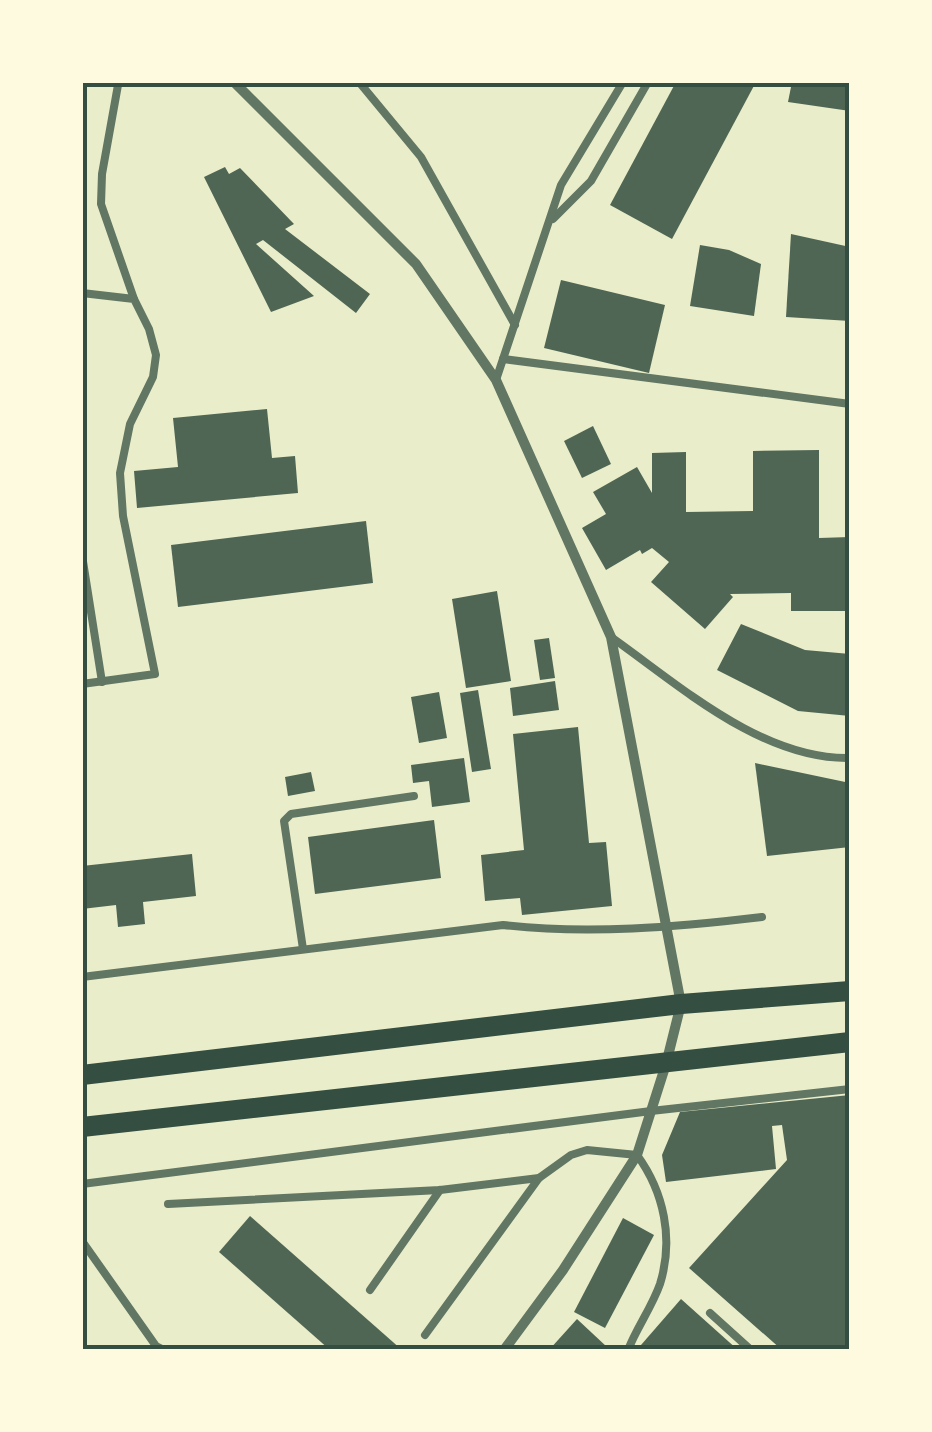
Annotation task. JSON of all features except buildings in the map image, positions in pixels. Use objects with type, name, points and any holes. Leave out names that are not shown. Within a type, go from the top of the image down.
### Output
[{"type":"main road","points":[[82,1075],[681,1004],[850,991]]},
{"type":"main road","points":[[82,1127],[850,1042]]},
{"type":"street","points":[[234,82],[416,264],[496,380],[611,637],[681,1004],[637,1155],[564,1270],[504,1350]]},
{"type":"lane","points":[[359,82],[421,158],[515,325]]},
{"type":"lane","points":[[496,380],[561,185],[622,82]]},
{"type":"lane","points":[[550,222],[591,182],[648,82]]},
{"type":"lane","points":[[82,684],[155,674],[124,516],[120,473],[130,424],[152,377],[156,355],[101,204],[102,174],[118,85]]},
{"type":"lane","points":[[82,292],[134,299]]},
{"type":"lane","points":[[504,359],[850,404]]},
{"type":"lane","points":[[82,555],[102,682]]},
{"type":"lane","points":[[611,637],[708,706],[767,742],[850,758]]},
{"type":"lane","points":[[303,950],[284,826],[287,817],[414,796]]},
{"type":"lane","points":[[82,976],[502,925],[535,929],[666,928],[762,917]]},
{"type":"lane","points":[[82,1184],[850,1089]]},
{"type":"lane","points":[[425,1336],[539,1178],[571,1154],[587,1150],[637,1155],[651,1174],[664,1206],[664,1265],[659,1286],[628,1350]]},
{"type":"lane","points":[[168,1204],[440,1190],[539,1178]]},
{"type":"lane","points":[[370,1290],[440,1190]]},
{"type":"lane","points":[[82,1241],[156,1346],[164,1350]]},
{"type":"lane","points":[[710,1313],[751,1350]]},
{"type":"lane","points":[[250,1350],[276,1350]]}]
